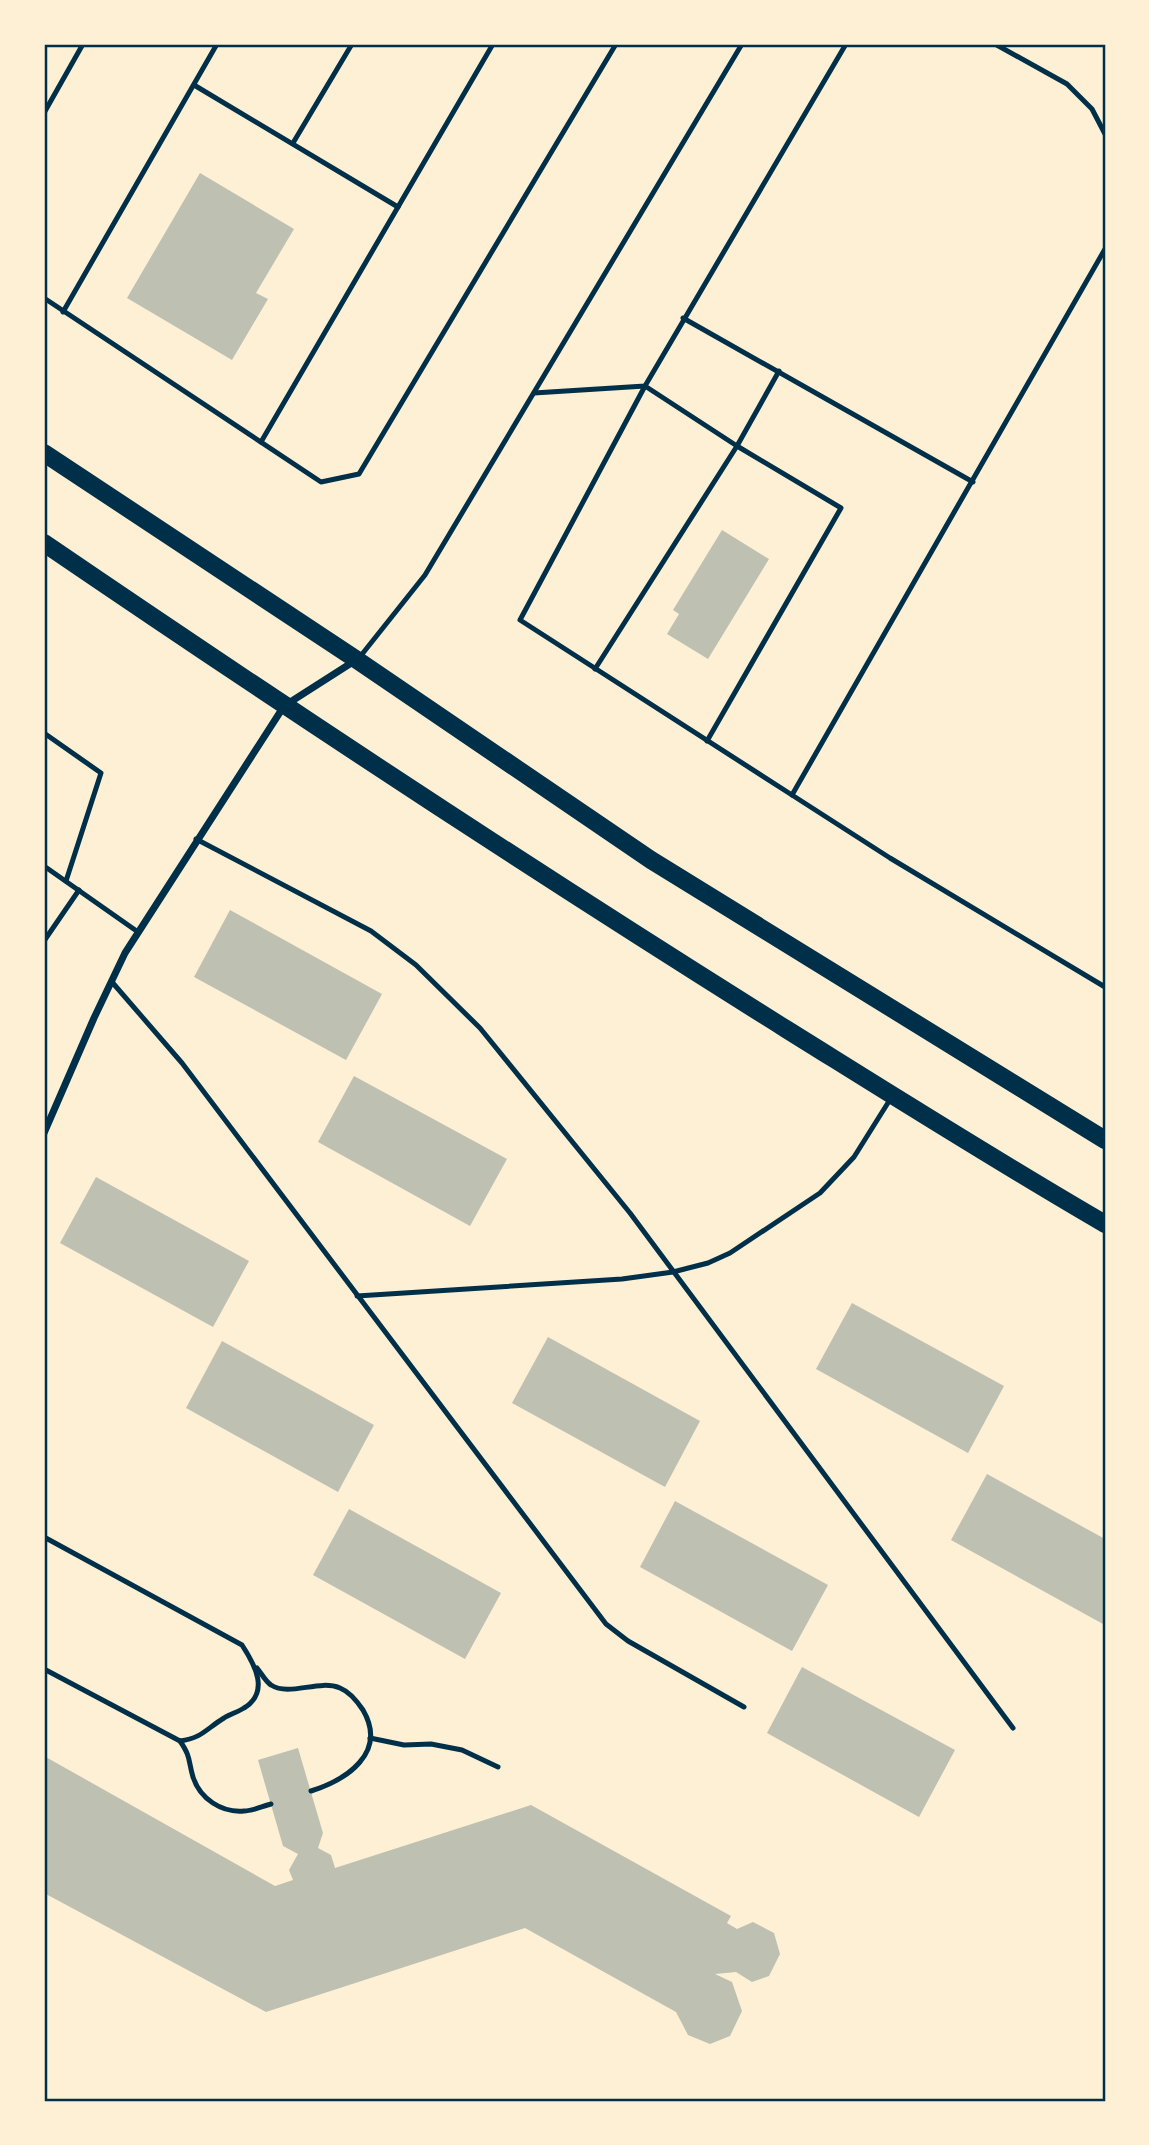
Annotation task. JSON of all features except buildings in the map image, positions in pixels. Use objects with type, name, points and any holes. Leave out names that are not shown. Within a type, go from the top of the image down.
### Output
[{"type":"main road","points":[[44,453],[357,660],[651,860],[1105,1140]]},
{"type":"main road","points":[[44,543],[284,706],[602,914],[893,1096],[1105,1224]]},
{"type":"street","points":[[44,1133],[111,982],[138,932],[284,706],[357,660]]},
{"type":"lane","points":[[44,113],[83,44]]},
{"type":"lane","points":[[63,312],[217,44]]},
{"type":"lane","points":[[293,143],[352,44]]},
{"type":"lane","points":[[261,442],[493,44]]},
{"type":"lane","points":[[44,298],[320,482],[359,474],[616,44]]},
{"type":"lane","points":[[357,660],[425,575],[742,44]]},
{"type":"lane","points":[[846,44],[683,318],[520,620],[901,864],[1105,987]]},
{"type":"lane","points":[[995,44],[1067,84],[1093,109],[1105,134]]},
{"type":"lane","points":[[194,85],[398,207]]},
{"type":"lane","points":[[792,795],[974,482],[1105,249]]},
{"type":"lane","points":[[683,318],[974,482]]},
{"type":"lane","points":[[595,669],[737,446],[779,371]]},
{"type":"lane","points":[[534,393],[645,386],[737,446],[841,508],[707,741]]},
{"type":"lane","points":[[44,733],[101,774],[66,881]]},
{"type":"lane","points":[[196,839],[371,931],[416,965],[480,1028],[630,1213],[1013,1728]]},
{"type":"lane","points":[[44,866],[138,932]]},
{"type":"lane","points":[[44,941],[79,891]]},
{"type":"lane","points":[[111,982],[182,1063],[606,1624],[628,1641],[744,1707]]},
{"type":"lane","points":[[357,1296],[622,1279],[673,1272],[708,1263],[730,1253],[810,1201],[855,1157],[893,1096]]},
{"type":"lane","points":[[44,1537],[242,1645],[271,1685],[288,1689],[325,1684],[343,1689],[357,1701],[366,1717],[370,1738],[365,1757],[352,1772],[332,1784],[311,1791]]},
{"type":"lane","points":[[180,1741],[195,1739],[254,1700],[260,1688],[255,1666]]},
{"type":"lane","points":[[44,1669],[180,1741],[190,1756],[194,1778],[206,1799],[224,1810],[245,1811],[271,1804]]},
{"type":"lane","points":[[370,1738],[404,1745],[431,1744],[462,1750],[498,1767]]}]
